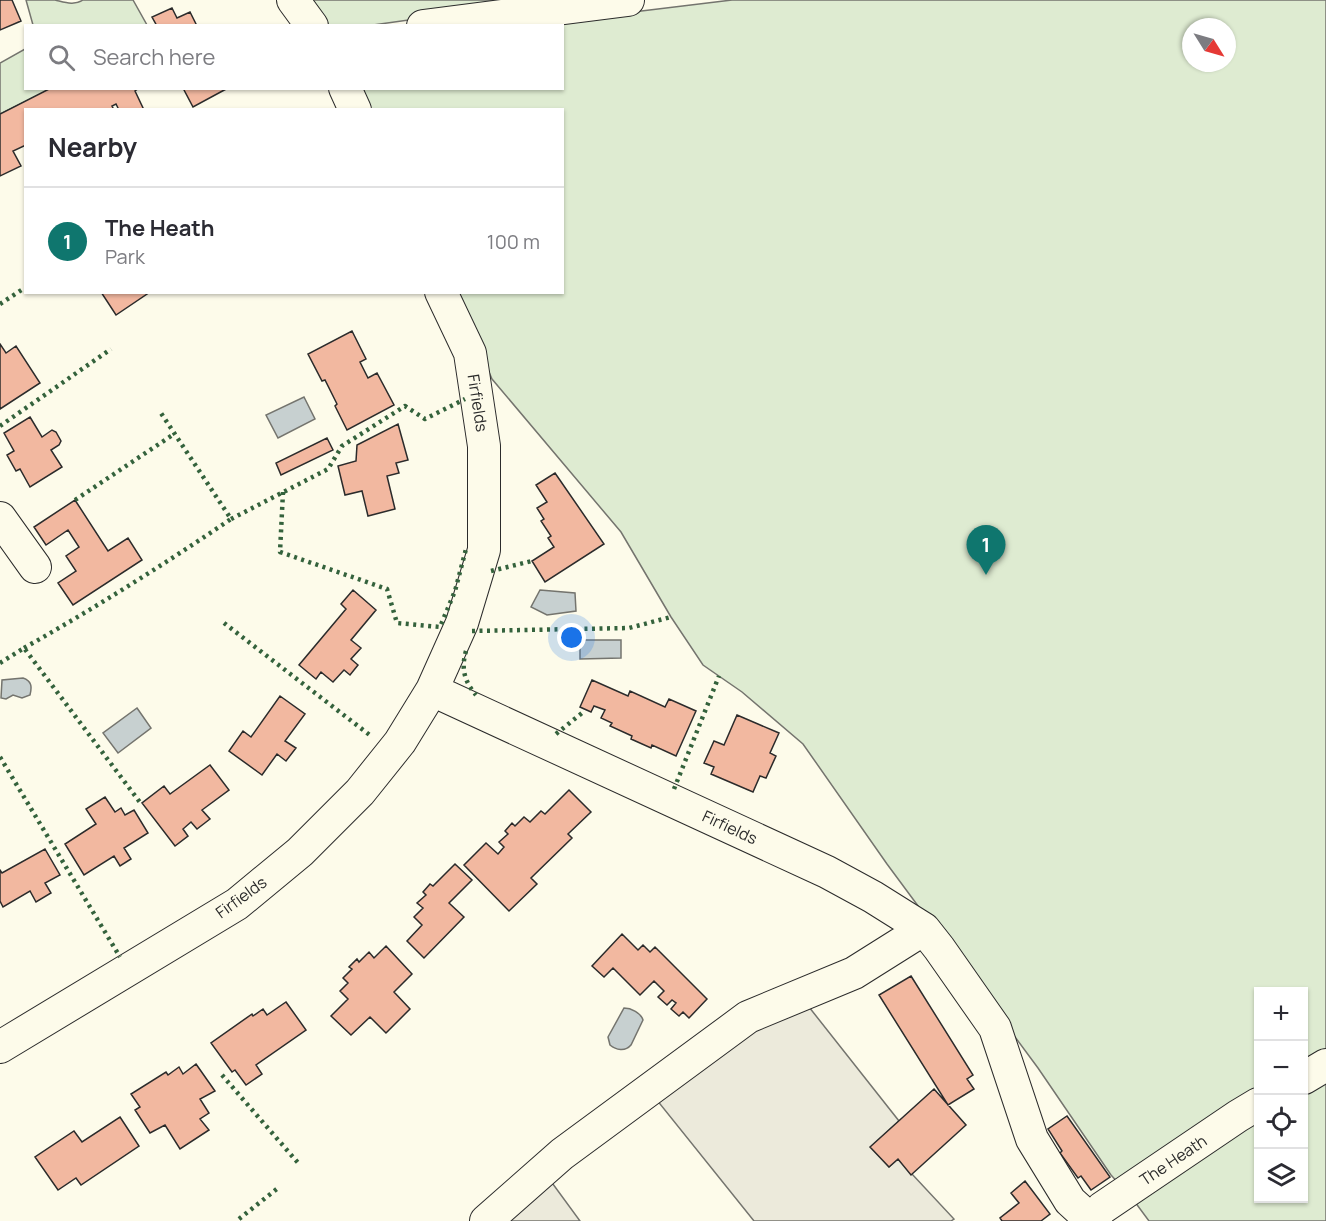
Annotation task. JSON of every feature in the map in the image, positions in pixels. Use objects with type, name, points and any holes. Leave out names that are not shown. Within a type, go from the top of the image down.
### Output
[{"type":"street","points":[[293,0],[311,24]]},
{"type":"street","points":[[439,24],[628,0]]},
{"type":"street","points":[[346,90],[354,108]]},
{"type":"street","name":"Firfields","points":[[0,1047],[237,904],[300,852],[360,792],[400,742],[432,690],[462,623],[484,550],[484,446],[470,353],[442,294]]},
{"type":"street","points":[[0,518],[35,567]]},
{"type":"street","name":"Firfields","points":[[432,690],[827,872],[924,929]]},
{"type":"street","points":[[486,1221],[562,1154],[748,1017],[854,973],[924,929],[995,1028],[1032,1139],[1070,1201],[1090,1221]]},
{"type":"street","points":[[1308,1076],[1326,1065]]},
{"type":"street","name":"The Heath","points":[[1090,1221],[1102,1208],[1254,1107]]},
{"type":"green space","points":[[26,0],[55,0],[73,3],[83,0],[133,0],[146,24],[33,24]]},
{"type":"green space","points":[[301,0],[551,0],[380,24],[317,24]]},
{"type":"green space","points":[[732,0],[1326,0],[1326,1221],[1149,1221],[1111,1175],[1038,1068],[887,864],[803,744],[742,692],[703,665],[671,617],[621,532],[492,379],[455,294],[564,294],[564,108],[370,108],[360,90],[564,90],[564,24],[534,24]]},
{"type":"green space","points":[[24,50],[24,90],[49,90],[0,114],[0,63]]},
{"type":"shaded area","points":[[304,397],[315,419],[278,438],[266,415]]},
{"type":"shaded area","points":[[540,590],[575,593],[576,611],[547,615],[531,607]]},
{"type":"shaded area","points":[[580,640],[621,640],[621,658],[580,659]]},
{"type":"shaded area","points":[[23,678],[31,685],[30,695],[22,698],[13,695],[6,699],[1,698],[2,680]]},
{"type":"shaded area","points":[[137,708],[151,728],[118,753],[103,733]]},
{"type":"shaded area","points":[[794,988],[899,1121],[871,1147],[889,1167],[898,1159],[954,1219],[951,1221],[754,1221],[652,1094]]},
{"type":"shaded area","points":[[624,1008],[635,1011],[643,1020],[631,1045],[620,1050],[610,1045],[608,1037]]},
{"type":"shaded area","points":[[539,1165],[580,1221],[471,1221]]},
{"type":"building","points":[[0,0],[12,0],[21,21],[0,30]]},
{"type":"building","points":[[172,8],[177,18],[190,12],[196,24],[156,24],[152,17]]},
{"type":"building","points":[[47,90],[136,90],[143,108],[118,108],[116,104],[112,106],[113,108],[24,108],[24,146],[13,151],[21,166],[0,176],[0,114]]},
{"type":"building","points":[[184,90],[224,90],[193,107]]},
{"type":"building","points":[[102,294],[147,294],[116,315]]},
{"type":"building","points":[[352,331],[366,359],[360,362],[368,378],[377,373],[394,405],[347,430],[325,380],[322,381],[308,354]]},
{"type":"building","points":[[0,344],[6,353],[16,346],[40,383],[0,409]]},
{"type":"building","points":[[30,417],[42,437],[52,430],[56,432],[61,441],[51,450],[62,467],[30,487],[20,469],[16,471],[7,455],[14,451],[4,433]]},
{"type":"building","points":[[398,424],[408,460],[396,463],[399,473],[387,476],[395,509],[368,516],[362,491],[345,495],[338,466],[356,461],[357,445]]},
{"type":"building","points":[[327,438],[333,450],[281,475],[276,463]]},
{"type":"building","points":[[555,473],[604,544],[545,582],[532,561],[554,547],[548,538],[551,536],[541,521],[544,519],[537,508],[547,502],[536,485]]},
{"type":"building","points":[[75,500],[108,551],[128,538],[142,560],[73,605],[58,583],[76,571],[66,556],[79,547],[68,530],[46,545],[34,527]]},
{"type":"building","points":[[353,590],[376,610],[351,640],[361,648],[351,659],[358,665],[350,675],[344,670],[333,682],[321,672],[316,679],[299,665],[346,609],[341,604]]},
{"type":"building","points":[[592,680],[628,696],[630,691],[665,707],[669,699],[696,711],[676,756],[652,745],[651,748],[631,739],[632,736],[610,726],[612,723],[601,718],[605,710],[594,706],[591,712],[580,707]]},
{"type":"building","points":[[280,696],[305,714],[285,741],[296,748],[286,761],[277,754],[262,775],[229,751],[243,731],[251,737]]},
{"type":"building","points":[[737,715],[779,733],[770,753],[776,756],[766,778],[760,776],[753,792],[711,774],[714,767],[704,763],[714,741],[724,745]]},
{"type":"building","points":[[210,765],[229,790],[202,810],[210,819],[197,829],[191,822],[183,829],[188,836],[175,846],[142,803],[164,786],[170,794]]},
{"type":"building","points":[[569,790],[591,812],[568,834],[572,838],[531,878],[537,884],[509,911],[464,865],[486,843],[498,854],[504,847],[499,842],[508,834],[505,831],[512,823],[515,826],[524,817],[530,822],[541,811],[545,814]]},
{"type":"building","points":[[105,797],[115,812],[121,808],[125,815],[134,810],[148,833],[124,848],[131,859],[120,866],[114,856],[84,875],[65,844],[96,824],[86,809]]},
{"type":"building","points":[[45,849],[60,875],[45,883],[51,893],[36,902],[30,891],[3,907],[0,901],[0,870],[2,873]]},
{"type":"building","points":[[455,864],[472,880],[449,903],[464,917],[424,958],[407,941],[422,925],[414,917],[423,908],[417,903],[426,895],[423,892],[430,884],[433,886]]},
{"type":"building","points":[[622,934],[638,950],[643,945],[650,952],[655,947],[707,999],[689,1018],[683,1012],[679,1016],[671,1009],[676,1003],[672,1000],[667,1005],[658,997],[664,991],[654,981],[640,995],[613,968],[604,977],[592,966]]},
{"type":"building","points":[[386,946],[412,974],[394,992],[410,1009],[386,1033],[370,1017],[351,1035],[331,1016],[348,999],[340,991],[348,983],[343,978],[352,969],[349,967],[357,959],[359,962],[369,952],[374,958]]},
{"type":"building","points":[[911,976],[973,1075],[967,1079],[974,1089],[948,1105],[879,995]]},
{"type":"building","points":[[286,1002],[306,1030],[256,1065],[262,1074],[246,1085],[235,1070],[232,1072],[211,1043],[252,1014],[253,1016],[263,1009],[267,1015]]},
{"type":"building","points":[[196,1064],[215,1091],[200,1099],[209,1113],[200,1119],[209,1130],[180,1149],[165,1125],[150,1133],[135,1110],[140,1107],[131,1094],[166,1072],[168,1075],[179,1067],[183,1074]]},
{"type":"building","points":[[934,1089],[966,1125],[911,1175],[898,1159],[889,1167],[870,1147]]},
{"type":"building","points":[[1067,1116],[1110,1177],[1091,1190],[1081,1176],[1078,1178],[1060,1153],[1062,1151],[1048,1129]]},
{"type":"building","points":[[120,1117],[139,1146],[81,1185],[76,1178],[58,1190],[35,1157],[74,1131],[82,1142]]},
{"type":"building","points":[[1025,1181],[1050,1214],[1041,1221],[1002,1221],[1000,1218],[1019,1203],[1011,1193]]},
{"type":"hedge","points":[[0,304],[24,288]]},
{"type":"hedge","points":[[0,426],[111,349]]},
{"type":"hedge","points":[[231,519],[328,469],[342,446],[405,406],[425,419],[465,399]]},
{"type":"hedge","points":[[24,648],[129,586],[231,519],[159,410]]},
{"type":"hedge","points":[[75,500],[174,434]]},
{"type":"hedge","points":[[283,492],[280,552],[387,589],[397,623],[440,627],[455,591],[466,549]]},
{"type":"hedge","points":[[491,571],[532,561]]},
{"type":"hedge","points":[[472,631],[629,628],[671,617]]},
{"type":"hedge","points":[[224,623],[371,736]]},
{"type":"hedge","points":[[0,663],[24,648],[142,805]]},
{"type":"hedge","points":[[466,651],[465,674],[476,695]]},
{"type":"hedge","points":[[674,789],[719,676]]},
{"type":"hedge","points":[[556,734],[582,713]]},
{"type":"hedge","points":[[0,757],[120,957]]},
{"type":"hedge","points":[[222,1075],[299,1164]]},
{"type":"hedge","points":[[239,1219],[278,1188]]},
{"type":"place","name":"The Heath","points":[[986,575]]}]
